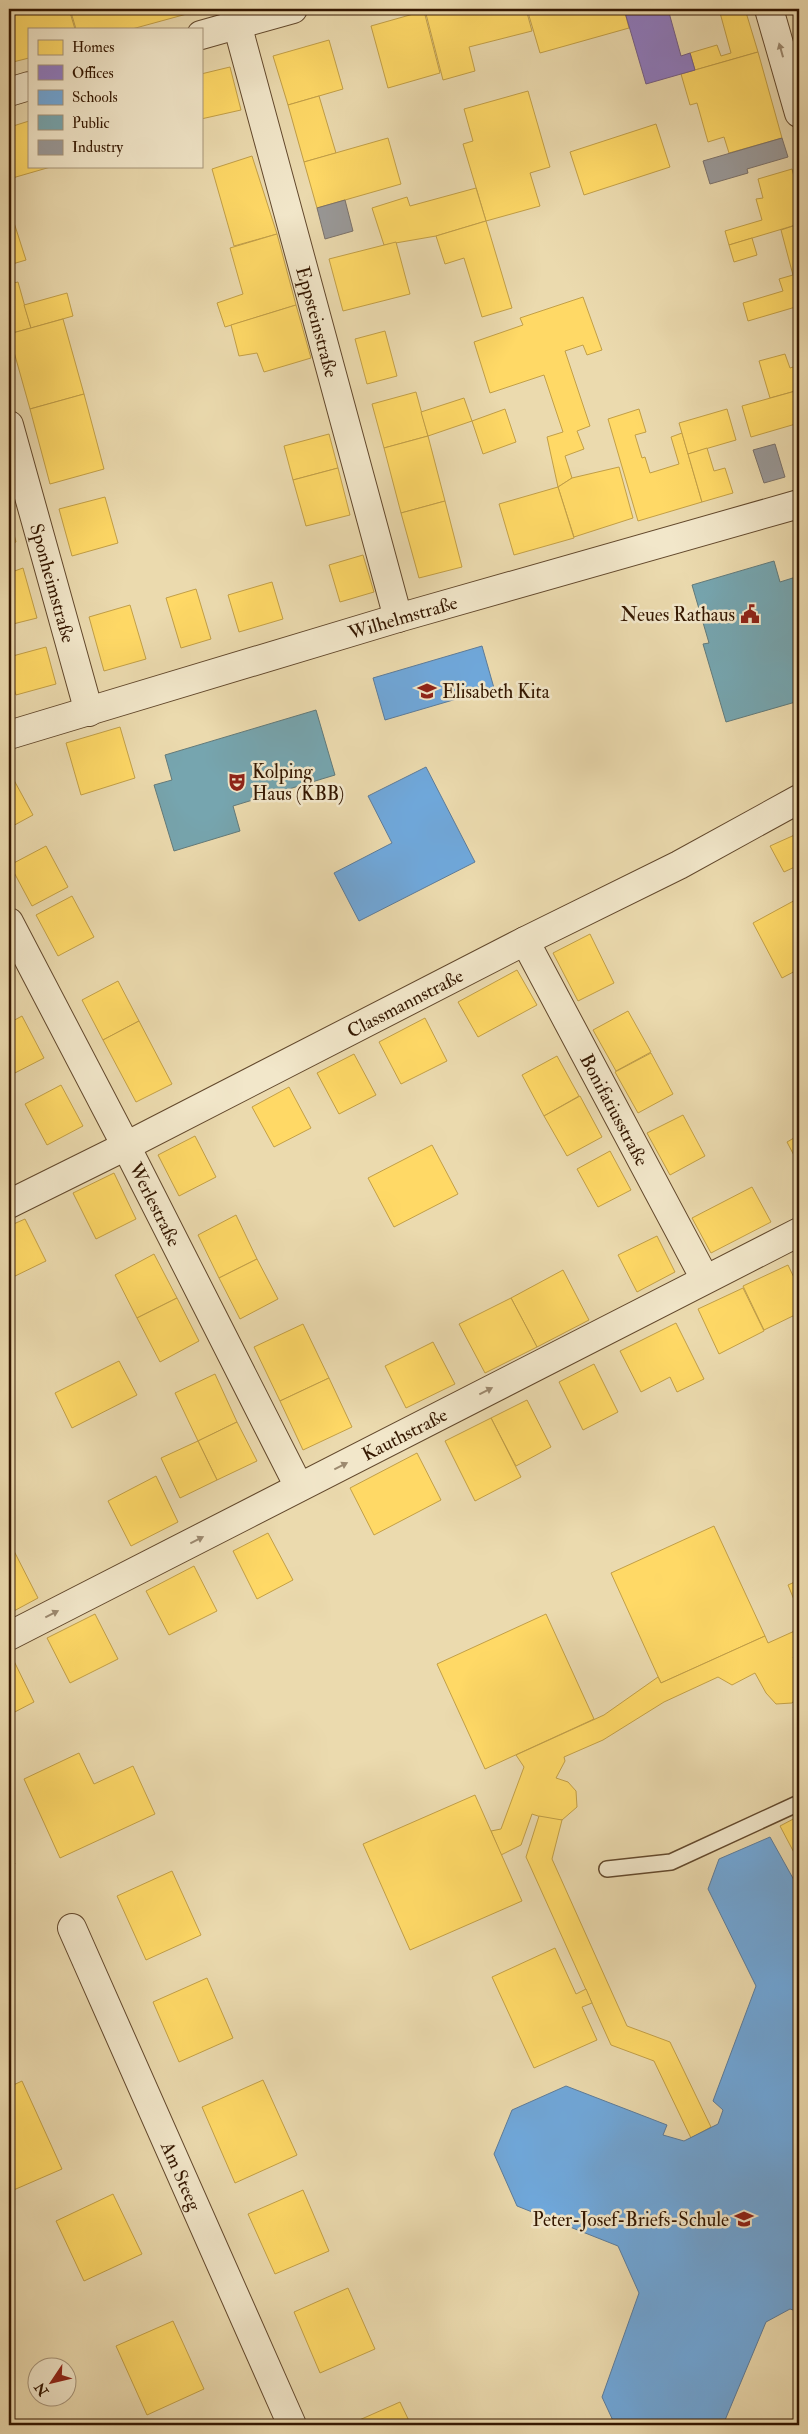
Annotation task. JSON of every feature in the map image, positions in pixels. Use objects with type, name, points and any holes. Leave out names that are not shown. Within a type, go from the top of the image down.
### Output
[{"type":"street","points":[[202,34],[235,16],[293,9]]},
{"type":"street","points":[[769,9],[799,113]]},
{"type":"street","name":"Eppsteinstraße","points":[[235,16],[398,618]]},
{"type":"street","points":[[9,92],[28,86]]},
{"type":"street","name":"Sponheimstraße","points":[[9,425],[89,712]]},
{"type":"street","name":"Wilhelmstraße","points":[[9,735],[398,618],[799,504]]},
{"type":"street","name":"Classmannstraße","points":[[9,1204],[525,941],[679,865],[799,799]]},
{"type":"street","name":"Werlestraße","points":[[9,922],[126,1146],[299,1487]]},
{"type":"street","name":"Bonifatiusstraße","points":[[525,941],[705,1279]]},
{"type":"street","name":"Kauthstraße","points":[[9,1636],[799,1232]]},
{"type":"street","name":"Am Steeg","points":[[72,1928],[292,2425]]},
{"type":"lane","points":[[607,1869],[670,1862],[799,1803]]},
{"type":"building: Homes","points":[[20,9],[69,9],[75,28],[28,28],[28,58],[9,63],[9,12]]},
{"type":"building: Homes","points":[[70,9],[205,9],[136,28],[76,28]]},
{"type":"building: Homes","points":[[526,9],[532,31],[469,47],[475,71],[443,80],[425,10]]},
{"type":"building: Homes","points":[[527,9],[624,9],[629,28],[540,53]]},
{"type":"building: Homes","points":[[719,9],[745,9],[758,52],[695,70],[690,53],[717,45],[721,56],[731,53]]},
{"type":"building: Homes","points":[[795,9],[799,9],[799,23]]},
{"type":"building: Homes","points":[[424,11],[440,73],[388,88],[371,26]]},
{"type":"building: Homes","points":[[329,40],[343,89],[288,105],[273,56]]},
{"type":"building: Homes","points":[[758,52],[782,138],[729,153],[724,137],[708,142],[697,103],[690,105],[681,74]]},
{"type":"building: Homes","points":[[230,67],[241,110],[202,119],[202,74]]},
{"type":"building: Homes","points":[[528,91],[550,167],[530,173],[540,206],[486,221],[463,144],[473,141],[464,109]]},
{"type":"building: Homes","points":[[319,96],[336,153],[304,162],[288,105]]},
{"type":"building: Homes","points":[[28,121],[28,168],[47,168],[9,179],[9,122],[10,127]]},
{"type":"building: Homes","points":[[656,124],[670,167],[584,195],[570,152]]},
{"type":"building: Homes","points":[[388,138],[401,184],[317,208],[304,162]]},
{"type":"building: Homes","points":[[252,156],[277,234],[234,246],[212,169]]},
{"type":"building: Homes","points":[[792,169],[799,195],[799,224],[729,245],[725,231],[762,220],[756,199],[763,198],[758,179]]},
{"type":"building: Homes","points":[[476,188],[486,221],[436,236],[384,245],[372,208],[407,197],[410,206]]},
{"type":"building: Homes","points":[[9,207],[26,260],[9,265]]},
{"type":"building: Homes","points":[[486,221],[512,308],[482,317],[464,258],[445,264],[436,236]]},
{"type":"building: Homes","points":[[799,224],[799,306],[748,321],[743,303],[783,291],[779,279],[793,275],[781,230]]},
{"type":"building: Homes","points":[[277,234],[296,305],[225,327],[217,303],[243,294],[230,248]]},
{"type":"building: Homes","points":[[752,238],[757,255],[734,262],[729,245]]},
{"type":"building: Homes","points":[[396,242],[410,294],[343,311],[329,259]]},
{"type":"building: Homes","points":[[18,282],[31,328],[9,334],[9,284]]},
{"type":"building: Homes","points":[[67,293],[73,316],[31,328],[24,305]]},
{"type":"building: Homes","points":[[583,297],[602,350],[587,355],[583,345],[565,351],[590,426],[577,431],[584,449],[565,456],[572,478],[558,487],[547,437],[563,432],[544,375],[490,393],[474,342],[523,325],[520,318]]},
{"type":"building: Homes","points":[[296,305],[311,358],[264,372],[257,353],[239,356],[231,325]]},
{"type":"building: Homes","points":[[63,319],[84,394],[30,409],[9,334]]},
{"type":"building: Homes","points":[[385,331],[397,376],[367,384],[355,339]]},
{"type":"building: Homes","points":[[785,354],[790,368],[799,365],[799,390],[770,398],[759,361]]},
{"type":"building: Homes","points":[[799,390],[799,423],[751,437],[742,406]]},
{"type":"building: Homes","points":[[416,392],[428,436],[384,448],[372,404]]},
{"type":"building: Homes","points":[[84,394],[104,469],[50,484],[30,409]]},
{"type":"building: Homes","points":[[464,398],[472,421],[428,436],[421,412]]},
{"type":"building: Homes","points":[[505,409],[516,442],[483,454],[472,421]]},
{"type":"building: Homes","points":[[639,409],[646,432],[635,435],[642,458],[645,457],[650,473],[679,464],[671,437],[682,433],[702,502],[638,521],[608,419]]},
{"type":"building: Homes","points":[[727,409],[736,440],[688,454],[679,423]]},
{"type":"building: Homes","points":[[329,434],[338,468],[293,480],[284,446]]},
{"type":"building: Homes","points":[[428,436],[445,501],[401,513],[384,448]]},
{"type":"building: Homes","points":[[707,448],[714,471],[725,468],[733,493],[702,502],[688,454]]},
{"type":"building: Homes","points":[[619,467],[633,518],[574,537],[558,487],[572,478]]},
{"type":"building: Homes","points":[[338,468],[350,515],[306,526],[293,480]]},
{"type":"building: Homes","points":[[558,487],[574,538],[514,555],[499,504]]},
{"type":"building: Homes","points":[[105,497],[118,543],[72,556],[59,509]]},
{"type":"building: Homes","points":[[445,501],[462,567],[419,578],[401,513]]},
{"type":"building: Homes","points":[[9,515],[16,542],[9,544]]},
{"type":"building: Homes","points":[[363,555],[374,592],[340,602],[329,565]]},
{"type":"building: Homes","points":[[23,568],[37,618],[9,625],[9,573]]},
{"type":"building: Homes","points":[[272,582],[283,619],[239,632],[228,595]]},
{"type":"building: Homes","points":[[196,589],[211,639],[181,648],[166,598]]},
{"type":"building: Homes","points":[[130,605],[146,659],[104,671],[89,617]]},
{"type":"building: Homes","points":[[46,647],[56,684],[16,695],[9,672],[9,657]]},
{"type":"building: Homes","points":[[120,727],[135,778],[81,795],[66,743]]},
{"type":"building: Homes","points":[[9,771],[33,815],[9,828]]},
{"type":"building: Homes","points":[[799,833],[799,865],[784,872],[770,846]]},
{"type":"building: Homes","points":[[46,846],[68,887],[32,906],[10,865]]},
{"type":"building: Homes","points":[[72,896],[94,937],[58,956],[36,915]]},
{"type":"building: Homes","points":[[799,898],[799,969],[782,978],[753,923]]},
{"type":"building: Homes","points":[[590,934],[614,983],[578,1001],[553,953]]},
{"type":"building: Homes","points":[[517,970],[537,1005],[478,1037],[458,1002]]},
{"type":"building: Homes","points":[[118,981],[139,1021],[103,1040],[82,1000]]},
{"type":"building: Homes","points":[[628,1011],[651,1052],[616,1071],[593,1030]]},
{"type":"building: Homes","points":[[22,1016],[44,1058],[9,1076],[9,1023]]},
{"type":"building: Homes","points":[[425,1018],[447,1061],[401,1084],[379,1042]]},
{"type":"building: Homes","points":[[139,1021],[172,1084],[136,1102],[103,1040]]},
{"type":"building: Homes","points":[[651,1053],[673,1094],[638,1113],[615,1072]]},
{"type":"building: Homes","points":[[354,1054],[376,1095],[339,1114],[317,1073]]},
{"type":"building: Homes","points":[[557,1056],[579,1096],[544,1116],[522,1075]]},
{"type":"building: Homes","points":[[61,1085],[83,1126],[47,1145],[25,1104]]},
{"type":"building: Homes","points":[[289,1087],[311,1128],[274,1147],[252,1107]]},
{"type":"building: Homes","points":[[580,1096],[602,1137],[567,1156],[544,1116]]},
{"type":"building: Homes","points":[[683,1115],[705,1156],[670,1175],[647,1133]]},
{"type":"building: Homes","points":[[799,1135],[799,1165],[787,1142]]},
{"type":"building: Homes","points":[[195,1136],[216,1177],[179,1196],[158,1155]]},
{"type":"building: Homes","points":[[432,1145],[458,1194],[394,1227],[368,1178]]},
{"type":"building: Homes","points":[[610,1151],[631,1190],[598,1207],[577,1169]]},
{"type":"building: Homes","points":[[114,1173],[136,1219],[96,1239],[73,1193]]},
{"type":"building: Homes","points":[[752,1187],[771,1222],[711,1253],[692,1218]]},
{"type":"building: Homes","points":[[236,1215],[257,1259],[219,1278],[198,1235]]},
{"type":"building: Homes","points":[[25,1219],[46,1261],[9,1279],[9,1226]]},
{"type":"building: Homes","points":[[657,1236],[675,1272],[637,1292],[618,1255]]},
{"type":"building: Homes","points":[[154,1254],[177,1298],[137,1318],[115,1275]]},
{"type":"building: Homes","points":[[257,1259],[278,1299],[240,1319],[219,1278]]},
{"type":"building: Homes","points":[[788,1265],[799,1288],[799,1313],[764,1330],[743,1286]]},
{"type":"building: Homes","points":[[563,1270],[589,1320],[537,1347],[511,1298]]},
{"type":"building: Homes","points":[[743,1288],[764,1331],[719,1354],[698,1309]]},
{"type":"building: Homes","points":[[177,1298],[199,1341],[160,1362],[137,1318]]},
{"type":"building: Homes","points":[[511,1298],[537,1347],[485,1373],[459,1324]]},
{"type":"building: Homes","points":[[676,1323],[704,1379],[677,1392],[670,1377],[641,1392],[620,1351]]},
{"type":"building: Homes","points":[[303,1324],[329,1378],[280,1401],[254,1347]]},
{"type":"building: Homes","points":[[433,1342],[455,1384],[406,1408],[385,1366]]},
{"type":"building: Homes","points":[[119,1361],[137,1395],[72,1428],[55,1393]]},
{"type":"building: Homes","points":[[594,1364],[618,1412],[583,1430],[559,1382]]},
{"type":"building: Homes","points":[[215,1374],[237,1422],[198,1441],[175,1393]]},
{"type":"building: Homes","points":[[329,1378],[352,1427],[303,1450],[280,1401]]},
{"type":"building: Homes","points":[[527,1400],[551,1447],[516,1466],[491,1418]]},
{"type":"building: Homes","points":[[491,1418],[521,1477],[475,1501],[445,1441]]},
{"type":"building: Homes","points":[[237,1422],[257,1461],[217,1480],[198,1441]]},
{"type":"building: Homes","points":[[198,1441],[217,1480],[180,1498],[161,1458]]},
{"type":"building: Homes","points":[[417,1453],[441,1500],[374,1535],[350,1488]]},
{"type":"building: Homes","points":[[156,1476],[178,1522],[131,1546],[108,1501]]},
{"type":"building: Homes","points":[[714,1526],[765,1636],[661,1683],[611,1573]]},
{"type":"building: Homes","points":[[268,1533],[293,1580],[257,1599],[233,1551]]},
{"type":"building: Homes","points":[[14,1551],[38,1598],[12,1612],[9,1605],[9,1554]]},
{"type":"building: Homes","points":[[194,1566],[217,1611],[169,1635],[146,1591]]},
{"type":"building: Homes","points":[[799,1580],[799,1612],[788,1585]]},
{"type":"building: Homes","points":[[95,1614],[118,1659],[70,1683],[47,1638]]},
{"type":"building: Homes","points":[[546,1614],[594,1719],[485,1769],[437,1664]]},
{"type":"building: Homes","points":[[799,1629],[799,1654],[793,1657],[799,1673],[799,1695],[792,1703],[776,1704],[766,1693],[755,1673],[732,1685],[718,1677],[664,1702],[603,1740],[564,1757],[565,1761],[556,1778],[568,1782],[576,1791],[577,1807],[562,1820],[550,1820],[532,1814],[521,1845],[501,1855],[491,1831],[501,1829],[524,1767],[516,1755],[604,1715],[658,1677],[661,1683],[765,1636],[768,1643]]},
{"type":"building: Homes","points":[[12,1657],[34,1702],[9,1715],[9,1658]]},
{"type":"building: Homes","points":[[79,1753],[94,1784],[133,1766],[155,1814],[60,1858],[24,1779]]},
{"type":"building: Homes","points":[[475,1795],[522,1901],[410,1950],[363,1844]]},
{"type":"building: Homes","points":[[539,1816],[562,1820],[552,1859],[627,2026],[670,2042],[711,2127],[691,2138],[654,2061],[611,2045],[526,1857]]},
{"type":"building: Homes","points":[[799,1816],[799,1862],[780,1826]]},
{"type":"building: Homes","points":[[9,1852],[15,1864],[9,1867]]},
{"type":"building: Homes","points":[[172,1871],[201,1935],[146,1960],[117,1896]]},
{"type":"building: Homes","points":[[555,1948],[576,1994],[586,1989],[592,2003],[582,2007],[597,2040],[534,2068],[492,1977]]},
{"type":"building: Homes","points":[[207,1978],[233,2038],[179,2062],[153,2002]]},
{"type":"building: Homes","points":[[263,2080],[297,2155],[235,2183],[202,2107]]},
{"type":"building: Homes","points":[[22,2081],[62,2169],[9,2192],[9,2087]]},
{"type":"building: Homes","points":[[303,2190],[329,2251],[275,2274],[248,2214]]},
{"type":"building: Homes","points":[[113,2194],[142,2254],[84,2281],[56,2221]]},
{"type":"building: Homes","points":[[348,2288],[375,2349],[320,2373],[294,2312]]},
{"type":"building: Homes","points":[[173,2321],[204,2389],[147,2415],[116,2346]]},
{"type":"building: Homes","points":[[400,2402],[411,2425],[348,2425]]},
{"type":"building: Offices","points":[[624,9],[668,9],[681,56],[690,53],[695,70],[646,84]]},
{"type":"building: Schools","points":[[482,646],[494,688],[385,720],[373,678]]},
{"type":"building: Schools","points":[[426,767],[475,862],[359,921],[334,873],[392,843],[368,796]]},
{"type":"building: Schools","points":[[770,1837],[799,1889],[799,2128],[794,2132],[799,2142],[799,2312],[790,2309],[766,2322],[723,2425],[615,2425],[602,2397],[639,2293],[618,2246],[517,2206],[494,2154],[512,2110],[566,2086],[667,2125],[663,2135],[684,2141],[718,2124],[723,2110],[713,2101],[756,1986],[708,1889],[719,1859]]},
{"type":"building: Public","name":"Neues Rathaus","points":[[774,561],[780,582],[799,576],[799,701],[726,722],[703,644],[709,643],[692,585]]},
{"type":"building: Public","name":"Kolping Haus (KBB)","points":[[316,710],[335,775],[233,806],[240,831],[174,851],[154,785],[172,780],[165,755]]},
{"type":"building: Industry","points":[[782,138],[788,157],[747,169],[748,173],[710,184],[703,161]]},
{"type":"building: Industry","points":[[345,200],[353,231],[325,239],[317,208]]},
{"type":"building: Industry","points":[[775,444],[785,477],[764,483],[753,450]]},
{"type":"place","name":"Neues Rathaus","points":[[750,614]]},
{"type":"place","name":"Elisabeth Kita","points":[[427,691]]},
{"type":"place","name":"Kolping Haus (KBB)","points":[[237,782]]},
{"type":"place","name":"Peter-Josef-Briefs-Schule","points":[[744,2219]]}]
